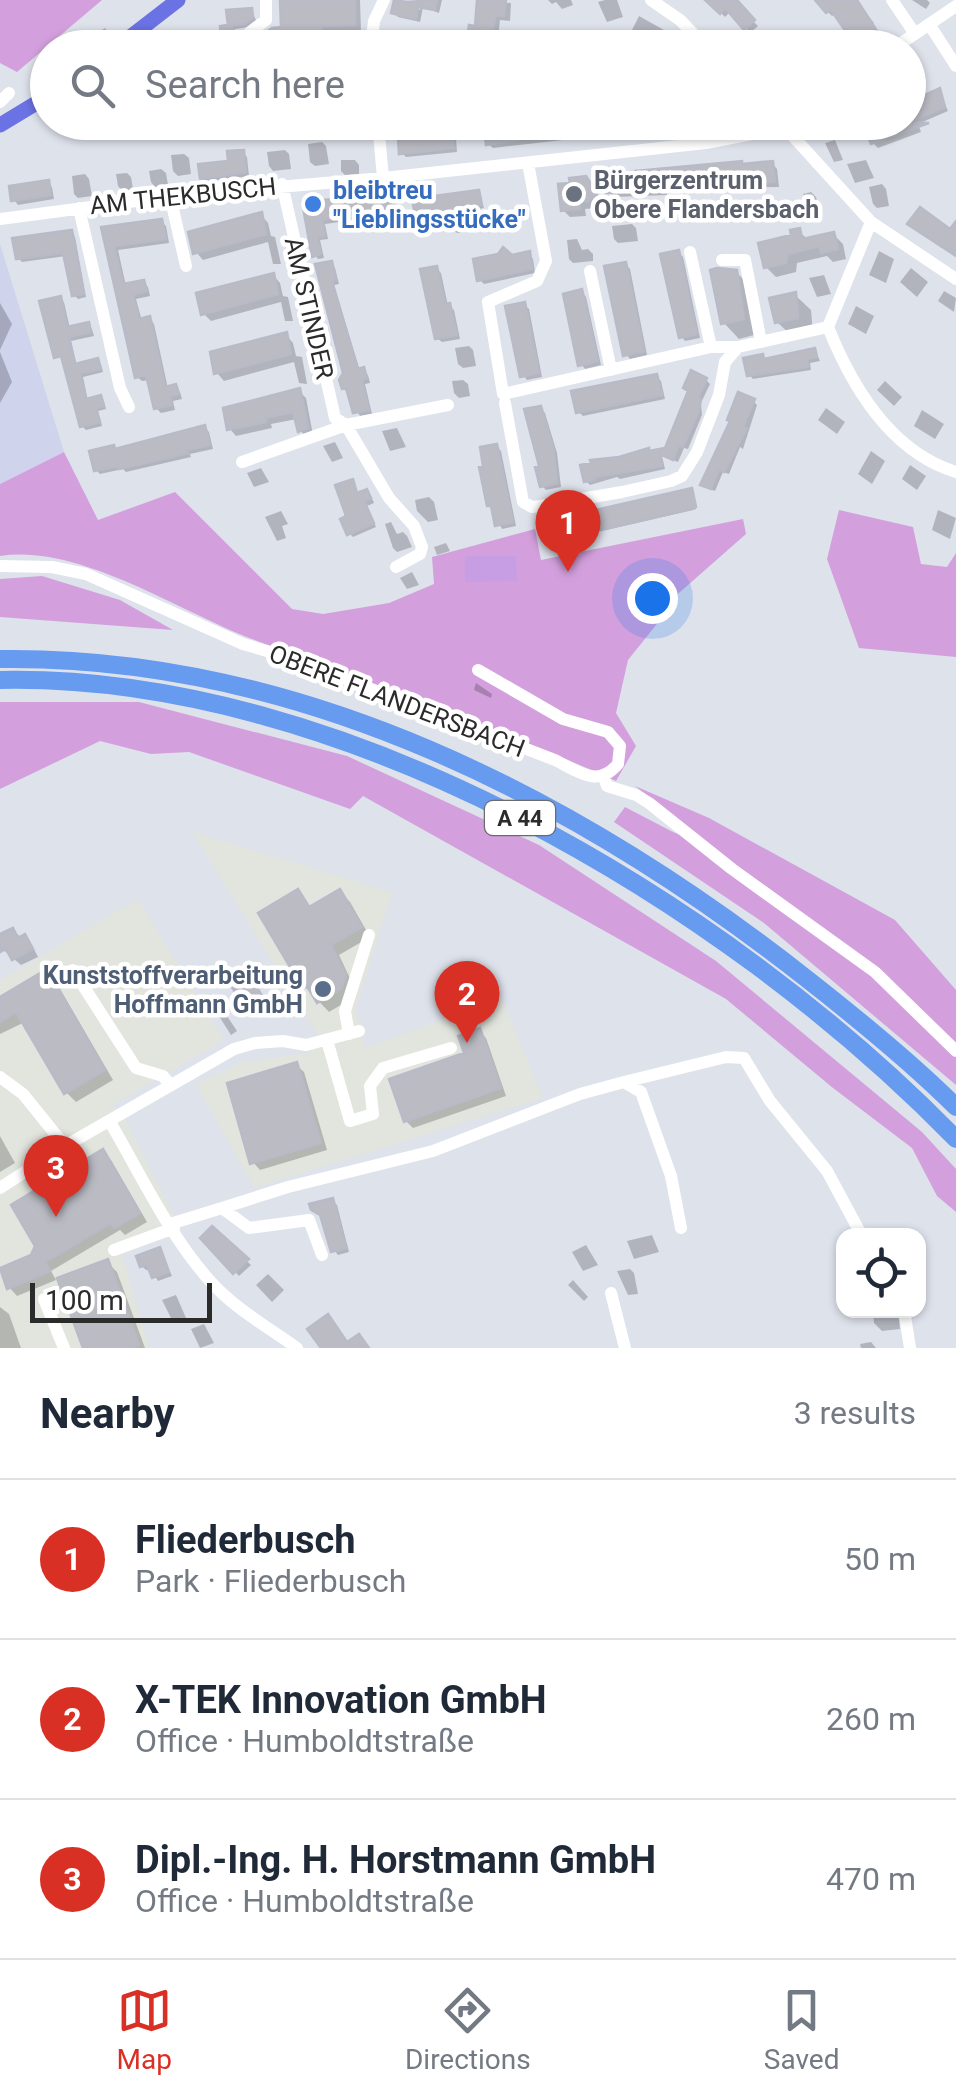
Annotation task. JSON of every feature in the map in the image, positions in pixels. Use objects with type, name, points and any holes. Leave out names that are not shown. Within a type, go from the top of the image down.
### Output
[{"type":"highway","name":"A 44","points":[[0,658],[86,660],[200,677],[284,697],[348,718],[472,768],[564,816],[679,884],[851,1014],[956,1107]]},
{"type":"highway","name":"A 44","points":[[0,680],[93,684],[198,700],[280,720],[454,785],[552,834],[744,956],[839,1032],[956,1139]]},
{"type":"main road","points":[[139,30],[178,0]]},
{"type":"main road","points":[[0,125],[30,107]]},
{"type":"street","points":[[253,30],[266,20],[266,0]]},
{"type":"street","points":[[373,30],[384,0]]},
{"type":"street","points":[[652,0],[690,30]]},
{"type":"street","points":[[892,0],[912,30]]},
{"type":"street","points":[[921,30],[956,6]]},
{"type":"street","points":[[929,24],[956,66]]},
{"type":"street","points":[[380,140],[383,178]]},
{"type":"street","name":"AM THEKBUSCH","points":[[0,219],[170,196],[383,178],[721,140]]},
{"type":"street","points":[[796,140],[871,222],[956,279]]},
{"type":"street","points":[[528,163],[546,261],[537,281],[488,302],[527,505],[671,481],[690,466],[719,394],[725,362],[738,347]]},
{"type":"street","name":"AM STINDER","points":[[282,184],[335,418],[346,424],[377,481],[419,536],[420,554],[396,567]]},
{"type":"street","points":[[170,196],[186,266]]},
{"type":"street","points":[[79,208],[120,388],[129,407]]},
{"type":"street","points":[[871,222],[828,327],[852,374],[890,432],[938,466],[956,472]]},
{"type":"street","points":[[690,252],[711,347]]},
{"type":"street","points":[[722,260],[749,258],[761,342]]},
{"type":"street","points":[[590,271],[611,370]]},
{"type":"street","points":[[504,399],[711,347],[738,347],[828,327]]},
{"type":"street","points":[[242,462],[346,424],[448,405]]},
{"type":"street","name":"OBERE FLANDERSBACH","points":[[0,566],[52,567],[86,574],[243,644],[294,659],[592,778],[604,777],[615,769],[620,746],[613,736],[563,719],[478,670]]},
{"type":"street","points":[[604,777],[608,786],[636,794],[649,803],[858,960],[956,1050]]},
{"type":"street","points":[[0,1188],[234,1049],[255,1042],[283,1041],[306,1046],[354,1032],[345,1011],[369,936]]},
{"type":"street","points":[[73,970],[136,1068],[163,1076],[170,1085]]},
{"type":"street","points":[[327,1040],[350,1121],[373,1114],[370,1086],[383,1068],[451,1048]]},
{"type":"street","points":[[114,1250],[288,1187],[433,1150],[580,1094],[726,1056],[744,1058],[770,1101],[827,1170],[858,1228]]},
{"type":"street","points":[[0,1077],[23,1094],[65,1146]]},
{"type":"street","points":[[624,1082],[641,1092],[671,1176],[682,1228]]},
{"type":"street","points":[[110,1122],[209,1280],[231,1302],[297,1348]]},
{"type":"street","points":[[222,1208],[249,1228],[309,1220],[322,1254]]},
{"type":"street","points":[[611,1293],[626,1348]]},
{"type":"street","points":[[44,1299],[64,1348]]},
{"type":"street","points":[[905,1318],[910,1348]]},
{"type":"shaded area","points":[[0,0],[102,0],[67,30],[30,30],[30,61],[17,72],[0,63]]},
{"type":"shaded area","points":[[0,244],[64,452],[0,484]]},
{"type":"shaded area","points":[[64,452],[98,520],[175,492],[292,609],[323,614],[389,603],[434,584],[432,557],[535,529],[541,560],[743,519],[746,534],[663,607],[630,605],[668,610],[628,660],[616,713],[636,746],[616,781],[252,639],[128,582],[63,560],[0,556],[0,484]]},
{"type":"shaded area","points":[[839,510],[913,527],[921,564],[947,567],[956,553],[956,657],[859,648],[827,559]]},
{"type":"shaded area","points":[[465,556],[516,556],[517,581],[465,582]]},
{"type":"shaded area","points":[[42,576],[120,600],[173,630],[0,617],[0,579]]},
{"type":"shaded area","points":[[0,702],[139,702],[347,756],[539,845],[716,961],[922,1132],[956,1169],[956,1212],[937,1196],[912,1148],[726,999],[363,796],[350,809],[189,752],[151,754],[100,741],[0,789]]},
{"type":"shaded area","points":[[635,786],[709,818],[895,920],[956,990],[956,1085],[764,923],[614,822],[625,807],[717,850]]},
{"type":"shaded area","points":[[192,832],[392,892],[356,1009],[365,1048],[501,998],[543,1098],[254,1188],[196,1084],[242,1062],[311,1052],[318,1035]]},
{"type":"shaded area","points":[[138,899],[224,1040],[113,1105],[127,1123],[174,1216],[122,1253],[149,1348],[0,1348],[0,980]]},
{"type":"building","points":[[280,0],[355,0],[355,25],[321,26],[321,30],[269,30],[281,27]]},
{"type":"building","points":[[394,0],[437,0],[435,10],[418,7],[416,19],[391,13]]},
{"type":"building","points":[[477,0],[506,0],[504,16],[495,16],[493,30],[468,30],[469,25],[475,26]]},
{"type":"building","points":[[705,0],[737,0],[755,20],[744,30],[725,8],[720,14]]},
{"type":"building","points":[[815,0],[857,0],[876,30],[845,30],[831,10],[826,13]]},
{"type":"building","points":[[252,8],[253,17],[244,24],[232,25],[232,30],[220,30],[220,26],[228,25],[226,10]]},
{"type":"building","points":[[940,88],[945,107],[926,115],[926,94]]},
{"type":"building","points":[[398,140],[454,140],[454,148],[399,154]]},
{"type":"building","points":[[485,140],[516,140],[486,145]]},
{"type":"building","points":[[244,150],[246,172],[200,179],[198,164],[228,161],[227,151]]},
{"type":"building","points":[[773,161],[775,182],[682,184],[681,177],[662,179],[663,191],[606,193],[604,174]]},
{"type":"building","name":"Bürgerzentrum Obere Flandersbach","points":[[586,176],[597,193],[588,201],[579,202],[580,209],[561,211],[558,184]]},
{"type":"building","points":[[49,180],[51,195],[11,201],[9,186]]},
{"type":"building","points":[[479,190],[482,205],[459,209],[462,228],[450,230],[447,209],[415,215],[412,199]]},
{"type":"building","points":[[392,193],[395,211],[323,220],[325,236],[317,237],[321,254],[312,257],[302,202]]},
{"type":"building","points":[[920,207],[950,229],[956,221],[956,256],[907,224]]},
{"type":"building","points":[[262,212],[266,234],[193,254],[188,232]]},
{"type":"building","points":[[162,219],[166,239],[114,246],[123,284],[144,280],[147,291],[133,295],[139,319],[150,316],[165,387],[176,384],[179,394],[170,396],[172,405],[154,409],[146,375],[135,378],[101,227]]},
{"type":"building","points":[[800,228],[802,239],[834,232],[838,249],[821,253],[819,246],[788,254],[786,263],[764,268],[758,243],[791,235],[790,230]]},
{"type":"building","points":[[72,230],[84,294],[72,296],[63,253],[16,259],[12,238]]},
{"type":"building","points":[[503,247],[512,255],[530,251],[532,269],[477,281],[473,259],[498,254]]},
{"type":"building","points":[[679,250],[697,334],[679,338],[660,254]]},
{"type":"building","points":[[332,261],[336,280],[332,281],[346,329],[358,369],[364,367],[367,378],[362,380],[369,410],[353,413],[346,388],[342,389],[339,380],[343,373],[315,264]]},
{"type":"building","points":[[626,262],[644,351],[623,356],[604,266]]},
{"type":"building","points":[[437,266],[457,335],[435,339],[420,269]]},
{"type":"building","points":[[710,270],[737,270],[744,319],[721,324]]},
{"type":"building","points":[[274,273],[278,294],[201,315],[196,293]]},
{"type":"building","points":[[582,289],[598,361],[578,366],[563,294]]},
{"type":"building","points":[[796,292],[798,318],[775,323],[769,298]]},
{"type":"building","points":[[61,296],[67,327],[89,322],[91,332],[69,337],[75,364],[98,358],[101,369],[80,373],[86,399],[101,395],[104,406],[96,408],[100,422],[80,427],[61,356],[54,358],[39,301]]},
{"type":"building","points":[[525,302],[539,373],[520,377],[505,306]]},
{"type":"building","points":[[287,332],[291,354],[214,374],[210,352]]},
{"type":"building","points":[[815,348],[817,357],[807,359],[808,367],[747,376],[743,358],[763,354],[764,359]]},
{"type":"building","points":[[691,370],[707,378],[698,398],[699,410],[673,460],[660,454],[662,466],[584,482],[580,465],[591,463],[590,460],[665,448],[688,391],[683,388]]},
{"type":"building","points":[[657,374],[662,395],[576,413],[571,391]]},
{"type":"building","points":[[300,388],[308,428],[298,432],[293,412],[227,430],[223,408]]},
{"type":"building","points":[[738,392],[755,399],[743,427],[747,428],[724,472],[719,469],[711,489],[700,485],[730,421],[727,420]]},
{"type":"building","points":[[541,406],[553,447],[557,483],[540,487],[535,467],[539,466],[524,409]]},
{"type":"building","points":[[205,425],[210,445],[119,469],[118,466],[94,471],[89,451],[114,445],[115,449]]},
{"type":"building","points":[[497,444],[513,522],[495,526],[479,467],[483,466],[480,447]]},
{"type":"building","points":[[353,479],[357,493],[367,489],[371,498],[364,501],[374,523],[347,535],[340,519],[346,516],[335,485]]},
{"type":"building","points":[[692,488],[696,507],[691,509],[588,533],[552,537],[548,518]]},
{"type":"building","points":[[298,889],[309,907],[340,889],[362,927],[331,945],[346,975],[341,989],[317,1003],[307,986],[303,989],[258,913]]},
{"type":"building","points":[[13,928],[18,938],[25,934],[33,949],[12,960],[6,949],[0,952],[0,934]]},
{"type":"building","points":[[47,969],[105,1070],[64,1094],[16,1012],[0,1022],[0,997]]},
{"type":"building","points":[[249,973],[262,996],[244,1007],[230,984]]},
{"type":"building","points":[[480,1028],[501,1088],[404,1122],[389,1079],[464,1053],[458,1036]]},
{"type":"building","points":[[297,1062],[321,1143],[250,1164],[227,1083]]},
{"type":"building","points":[[103,1149],[140,1213],[114,1228],[111,1223],[45,1262],[50,1271],[7,1289],[0,1268],[31,1255],[35,1246],[11,1205]]},
{"type":"building","points":[[333,1198],[346,1248],[331,1252],[320,1215],[309,1204]]},
{"type":"building","points":[[212,1226],[249,1259],[233,1274],[200,1238]]},
{"type":"building","points":[[160,1247],[169,1272],[152,1278],[147,1265],[140,1267],[136,1256]]},
{"type":"building","points":[[108,1259],[139,1345],[83,1348],[57,1278]]},
{"type":"building","points":[[328,1314],[347,1342],[359,1334],[369,1348],[321,1348],[307,1329]]},
{"type":"place","name":"Bürgerzentrum Obere Flandersbach","points":[[574,194]]},
{"type":"place","name":"bleibtreu \"Lieblingsstücke\"","points":[[313,204]]},
{"type":"place","name":"Fliederbusch","points":[[568,572]]},
{"type":"place","name":"Kunststoffverarbeitung Hoffmann GmbH","points":[[323,989]]},
{"type":"place","name":"X-TEK Innovation GmbH","points":[[467,1043]]},
{"type":"place","name":"Dipl.-Ing. H. Horstmann GmbH","points":[[56,1217]]}]
